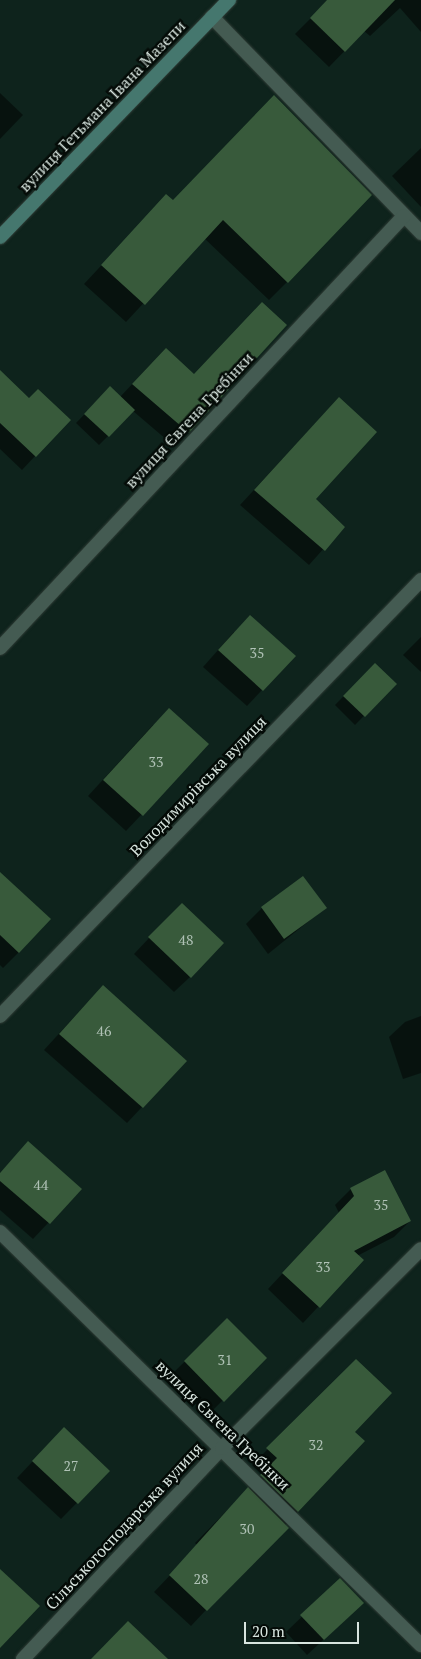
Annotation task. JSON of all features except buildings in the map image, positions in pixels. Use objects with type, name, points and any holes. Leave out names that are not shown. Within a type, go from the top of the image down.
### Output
[{"type":"main road","name":"вулиця Гетьмана Івана Мазепи","points":[[0,237],[229,0]]},
{"type":"street","points":[[212,17],[421,233]]},
{"type":"street","name":"вулиця Євгена Гребінки","points":[[0,648],[404,216]]},
{"type":"street","name":"Володимирівська вулиця","points":[[0,1016],[421,580]]},
{"type":"street","name":"вулиця Євгена Гребінки","points":[[0,1232],[421,1645]]},
{"type":"street","name":"Сільськогосподарська вулиця","points":[[22,1659],[222,1448],[421,1249]]}]
